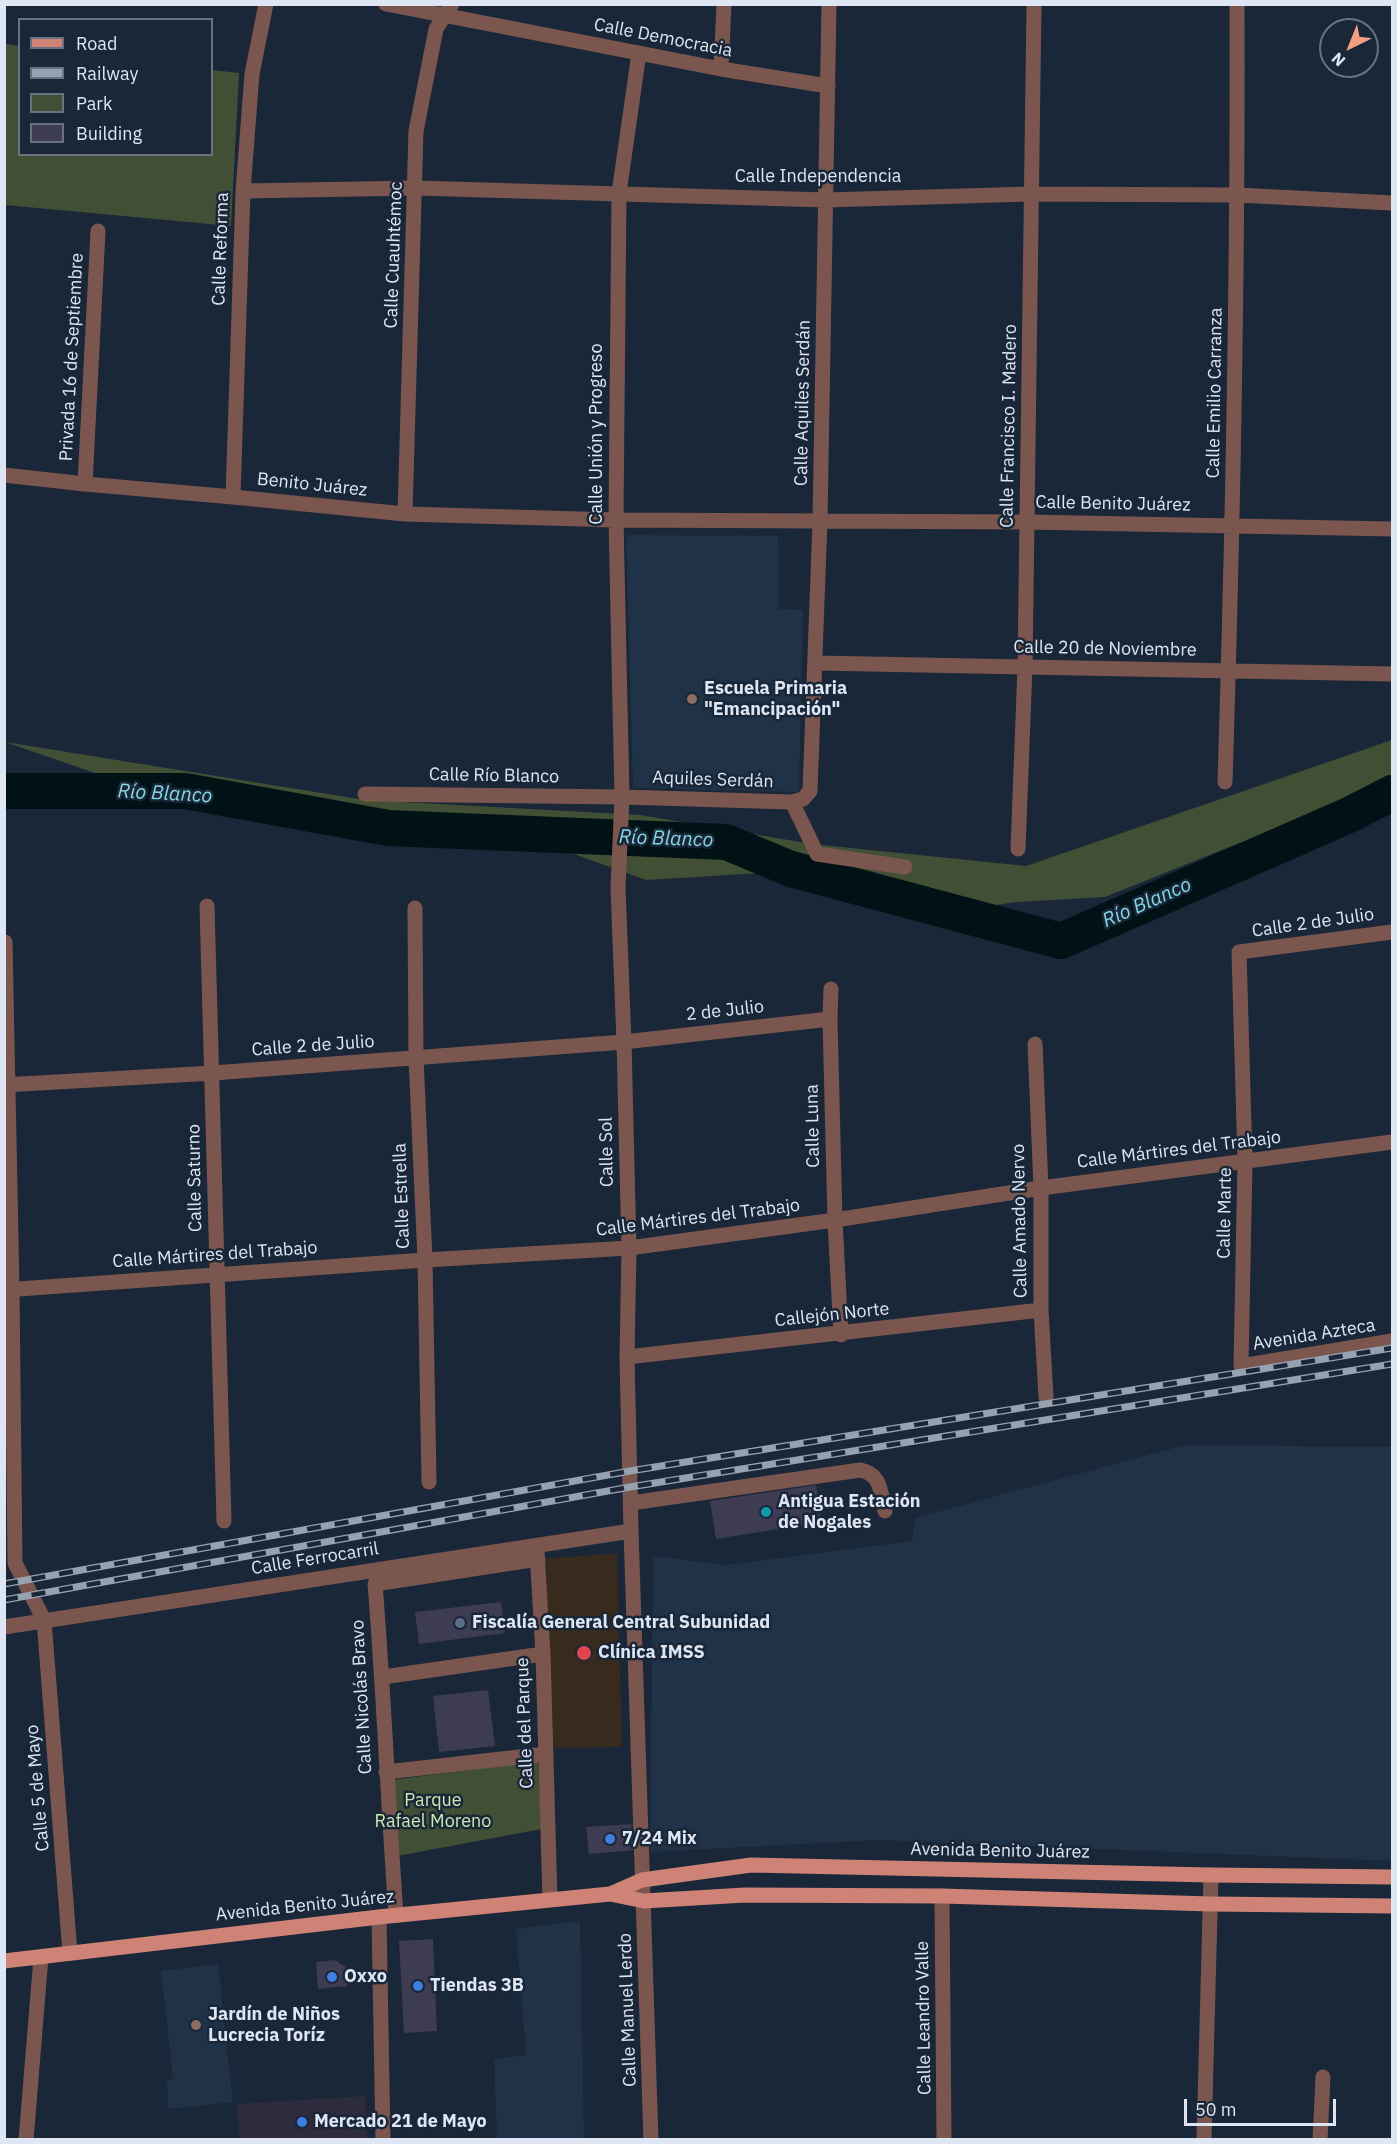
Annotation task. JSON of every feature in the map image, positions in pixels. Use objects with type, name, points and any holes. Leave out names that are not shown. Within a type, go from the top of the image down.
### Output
[{"type":"main road","name":"Avenida Benito Juárez","points":[[610,1894],[642,1880],[751,1865],[1392,1877]]},
{"type":"main road","name":"Avenida Benito Juárez","points":[[4,1960],[396,1915],[610,1894],[644,1901],[745,1895],[942,1896],[1210,1904],[1392,1906]]},
{"type":"street","name":"Calle Reforma","points":[[232,496],[243,191],[252,74],[266,4]]},
{"type":"street","name":"Calle Democracia","points":[[386,4],[449,10],[639,53],[828,86]]},
{"type":"street","points":[[721,69],[724,4]]},
{"type":"street","name":"Calle Aquiles Serdán","points":[[797,801],[810,791],[816,663],[829,4]]},
{"type":"street","name":"Calle Francisco I. Madero","points":[[1018,849],[1025,667],[1034,4]]},
{"type":"street","name":"Calle Emilio Carranza","points":[[1225,782],[1238,195],[1237,4]]},
{"type":"street","name":"Calle Cuauhtémoc","points":[[405,514],[416,131],[436,29],[449,10]]},
{"type":"street","name":"Calle Unión y Progreso","points":[[622,816],[616,520],[619,193],[639,53]]},
{"type":"street","name":"Calle Independencia","points":[[243,191],[416,188],[826,200],[1030,194],[1238,195],[1392,203]]},
{"type":"street","name":"Privada 16 de Septiembre","points":[[85,484],[98,231]]},
{"type":"street","name":"Benito Juárez","points":[[4,475],[405,514],[616,520]]},
{"type":"street","name":"Calle Benito Juárez","points":[[616,520],[1027,522],[1392,529]]},
{"type":"street","name":"Calle 20 de Noviembre","points":[[816,663],[1392,674]]},
{"type":"street","name":"Calle Río Blanco","points":[[365,794],[622,797]]},
{"type":"street","name":"Aquiles Serdán","points":[[622,797],[797,801]]},
{"type":"street","points":[[797,801],[817,854],[905,867]]},
{"type":"street","name":"Calle Sol","points":[[622,816],[618,888],[629,1248],[627,1357],[631,1531]]},
{"type":"street","name":"Calle Saturno","points":[[207,906],[225,1521]]},
{"type":"street","name":"Calle Estrella","points":[[415,908],[416,1058],[424,1260],[429,1482]]},
{"type":"street","name":"Calle 2 de Julio","points":[[1239,952],[1392,932]]},
{"type":"street","points":[[5,942],[8,1289],[15,1563],[44,1620]]},
{"type":"street","name":"Calle Marte","points":[[1239,952],[1245,1161],[1241,1366]]},
{"type":"street","name":"Calle Luna","points":[[831,989],[835,1220],[841,1335]]},
{"type":"street","name":"2 de Julio","points":[[624,1042],[830,1019]]},
{"type":"street","name":"Calle 2 de Julio","points":[[5,1085],[213,1073],[624,1042]]},
{"type":"street","name":"Calle Amado Nervo","points":[[1035,1044],[1041,1188],[1041,1310],[1046,1397]]},
{"type":"street","name":"Calle Mártires del Trabajo","points":[[8,1289],[629,1248],[835,1220],[1041,1188],[1392,1142]]},
{"type":"street","name":"Callejón Norte","points":[[627,1357],[841,1335],[1041,1310]]},
{"type":"street","name":"Avenida Azteca","points":[[1241,1366],[1392,1341]]},
{"type":"street","points":[[631,1503],[860,1470],[869,1472],[877,1478],[885,1510]]},
{"type":"street","name":"Calle Ferrocarril","points":[[4,1627],[537,1552],[631,1531]]},
{"type":"street","name":"Calle Manuel Lerdo","points":[[631,1531],[651,2139]]},
{"type":"street","name":"Calle Nicolás Bravo","points":[[396,1915],[386,1772],[383,1677],[375,1584],[537,1552]]},
{"type":"street","name":"Calle del Parque","points":[[537,1552],[543,1654],[550,1900]]},
{"type":"street","name":"Calle 5 de Mayo","points":[[44,1620],[70,1953]]},
{"type":"street","points":[[383,1677],[543,1654]]},
{"type":"street","points":[[386,1772],[546,1754]]},
{"type":"street","points":[[1204,2139],[1211,1875]]},
{"type":"street","name":"Calle Leandro Valle","points":[[942,1896],[944,2139]]},
{"type":"street","points":[[379,1917],[383,2139]]},
{"type":"street","points":[[26,2139],[41,1957]]},
{"type":"street","points":[[1320,2139],[1323,2077]]},
{"type":"shaded area","name":"Escuela Primaria \"Emancipación\"","points":[[626,535],[778,536],[779,609],[803,610],[799,792],[633,788]]},
{"type":"shaded area","points":[[1185,1445],[1392,1447],[1392,1861],[880,1840],[650,1852],[653,1556],[727,1565],[912,1541],[915,1518]]},
{"type":"shaded area","name":"Clínica IMSS","points":[[617,1553],[622,1747],[552,1748],[545,1559]]},
{"type":"shaded area","points":[[580,1921],[584,2139],[497,2139],[494,2059],[526,2055],[516,1929]]},
{"type":"shaded area","name":"Jardín de Niños Lucrecia Toríz","points":[[218,1964],[233,2102],[168,2109],[167,2080],[173,2078],[161,1971]]},
{"type":"shaded area","name":"Mercado 21 de Mayo","points":[[366,2096],[367,2139],[239,2139],[237,2104]]},
{"type":"green space","points":[[5,44],[18,46],[18,156],[213,156],[213,70],[239,73],[231,226],[5,205]]},
{"type":"green space","points":[[1392,740],[1392,791],[1229,847],[1105,897],[1017,902],[950,911],[794,871],[646,880],[549,845],[277,825],[124,783],[5,742],[365,800],[640,815],[812,844],[1026,866]]},
{"type":"green space","name":"Parque Rafael Moreno","points":[[538,1761],[542,1829],[397,1856],[391,1780]]},
{"type":"building","name":"Antigua Estación de Nogales","points":[[816,1485],[822,1522],[716,1539],[710,1501]]},
{"type":"building","name":"Fiscalía General Central Subunidad","points":[[501,1602],[505,1633],[419,1644],[415,1612]]},
{"type":"building","points":[[488,1690],[495,1746],[439,1752],[433,1696]]},
{"type":"building","name":"7/24 Mix","points":[[631,1824],[634,1850],[589,1854],[586,1827]]},
{"type":"building","name":"Tiendas 3B","points":[[433,1939],[437,2031],[404,2033],[399,1941]]},
{"type":"building","name":"Oxxo","points":[[335,1960],[347,1968],[347,1986],[318,1989],[316,1962]]},
{"type":"waterway","name":"Río Blanco","points":[[4,791],[185,791],[388,828],[726,842],[791,869],[1061,941],[1349,815],[1392,793]]},
{"type":"railway","points":[[4,1584],[630,1471],[1392,1348]]},
{"type":"railway","points":[[4,1600],[630,1487],[1392,1364]]},
{"type":"place","name":"Escuela Primaria \"Emancipación\"","points":[[692,699]]},
{"type":"place","name":"Antigua Estación de Nogales","points":[[766,1512]]},
{"type":"place","name":"Fiscalía General Central Subunidad","points":[[460,1623]]},
{"type":"place","name":"Clínica IMSS","points":[[584,1653]]},
{"type":"place","name":"7/24 Mix","points":[[610,1839]]},
{"type":"place","name":"Oxxo","points":[[332,1977]]},
{"type":"place","name":"Tiendas 3B","points":[[418,1986]]},
{"type":"place","name":"Jardín de Niños Lucrecia Toríz","points":[[196,2025]]},
{"type":"place","name":"Mercado 21 de Mayo","points":[[302,2122]]}]
